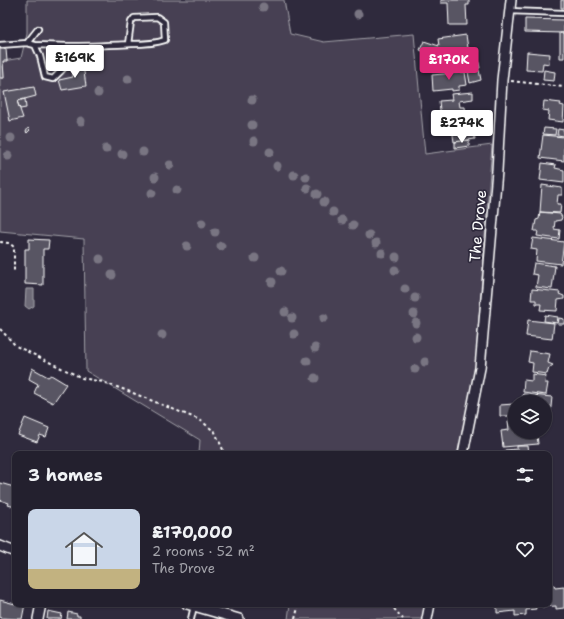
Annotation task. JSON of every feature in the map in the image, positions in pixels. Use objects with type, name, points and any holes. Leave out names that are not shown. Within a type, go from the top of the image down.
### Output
[{"type":"street","name":"The Drove","points":[[464,451],[480,368],[497,171],[502,80],[511,0]]},
{"type":"street","points":[[0,546],[12,551]]},
{"type":"street","points":[[38,619],[40,607]]},
{"type":"street","points":[[197,607],[239,619]]},
{"type":"street","points":[[427,619],[429,607]]},
{"type":"lane","points":[[509,11],[564,13]]},
{"type":"lane","points":[[0,45],[27,43],[35,45],[67,46],[128,44],[158,43],[165,40],[164,22],[157,17],[134,18],[131,22],[128,44]]},
{"type":"lane","points":[[27,43],[38,29]]},
{"type":"lane","points":[[35,45],[40,56],[45,77],[52,79],[64,71],[67,63],[67,46]]},
{"type":"lane","points":[[190,607],[191,619]]},
{"type":"path","points":[[502,80],[564,87]]},
{"type":"path","points":[[0,242],[9,243],[14,247],[14,273]]},
{"type":"path","points":[[0,329],[16,346],[82,378],[103,382],[200,420],[215,432],[224,451]]},
{"type":"path","points":[[295,619],[298,607]]},
{"type":"path","points":[[393,607],[403,619]]},
{"type":"shaded area","points":[[27,0],[284,0],[290,34],[324,42],[414,34],[425,154],[492,145],[475,370],[461,451],[199,451],[200,440],[86,371],[84,239],[0,231],[0,78],[4,78],[3,61],[21,58],[27,33]]},
{"type":"shaded area","points":[[26,289],[34,289],[34,306],[29,309],[25,306]]},
{"type":"shaded area","points":[[290,607],[427,607],[425,619],[288,619]]},
{"type":"building","points":[[441,0],[469,0],[469,5],[466,5],[467,25],[449,25],[448,3],[441,3]]},
{"type":"building","points":[[561,0],[564,0],[564,8],[561,8]]},
{"type":"building","points":[[525,19],[564,20],[564,33],[525,32]]},
{"type":"building","points":[[560,33],[564,33],[564,58],[560,58]]},
{"type":"building","points":[[466,35],[469,55],[452,57],[450,61],[443,61],[441,58],[430,60],[429,54],[420,50],[424,41],[439,46],[438,39]]},
{"type":"building","points":[[0,49],[6,49],[7,61],[3,61],[4,78],[0,78]]},
{"type":"building","points":[[527,52],[550,54],[549,64],[543,63],[542,71],[526,70]]},
{"type":"building","points":[[478,58],[480,68],[469,69],[468,59]]},
{"type":"building","points":[[83,65],[86,86],[62,90],[59,80],[73,77],[72,66]]},
{"type":"building","points":[[479,70],[481,80],[470,83],[468,72]]},
{"type":"building","points":[[544,70],[555,72],[554,81],[543,80]]},
{"type":"building","points":[[465,72],[467,85],[459,86],[459,90],[452,91],[452,89],[433,91],[432,75]]},
{"type":"building","points":[[34,87],[36,96],[17,101],[23,118],[10,121],[4,92]]},
{"type":"building","points":[[473,92],[473,99],[459,101],[460,107],[465,107],[466,116],[441,119],[439,101],[452,100],[451,94]]},
{"type":"building","points":[[25,99],[26,108],[20,109],[17,101]]},
{"type":"building","points":[[544,101],[561,103],[560,105],[564,106],[563,122],[548,120],[549,111],[543,110]]},
{"type":"building","points":[[472,118],[475,139],[454,142],[451,121]]},
{"type":"building","points":[[544,128],[556,129],[555,135],[543,134]]},
{"type":"building","points":[[558,129],[564,130],[564,136],[557,135]]},
{"type":"building","points":[[543,135],[564,137],[564,161],[540,158]]},
{"type":"building","points":[[469,140],[469,146],[455,148],[455,142]]},
{"type":"building","points":[[542,163],[556,165],[555,168],[564,170],[564,183],[540,180]]},
{"type":"building","points":[[542,185],[562,188],[562,195],[558,195],[557,204],[561,204],[560,213],[540,212]]},
{"type":"building","points":[[540,212],[560,214],[562,217],[561,220],[555,221],[554,229],[560,230],[559,239],[537,236],[538,231],[534,231],[536,220],[539,219]]},
{"type":"building","points":[[533,238],[564,242],[561,264],[536,261],[537,250],[531,249]]},
{"type":"building","points":[[29,239],[49,240],[48,249],[43,249],[43,285],[25,284],[25,249],[29,249]]},
{"type":"building","points":[[534,263],[555,266],[552,289],[536,287],[538,275],[532,274]]},
{"type":"building","points":[[532,289],[560,292],[559,294],[564,296],[564,299],[558,300],[557,311],[540,310],[541,304],[536,304],[536,300],[531,300]]},
{"type":"building","points":[[545,315],[558,317],[557,323],[544,321]]},
{"type":"building","points":[[559,318],[564,319],[564,324],[558,324]]},
{"type":"building","points":[[528,320],[554,323],[552,339],[526,336]]},
{"type":"building","points":[[530,351],[550,354],[548,363],[553,365],[549,368],[547,374],[532,372],[533,363],[528,362]]},
{"type":"building","points":[[32,368],[48,377],[51,375],[66,384],[53,403],[34,393],[38,384],[29,379]]},
{"type":"building","points":[[532,374],[546,376],[545,383],[548,383],[546,395],[523,392],[524,380],[532,381]]},
{"type":"building","points":[[508,404],[508,416],[500,416],[500,405]]},
{"type":"building","points":[[25,418],[49,428],[46,437],[40,435],[37,442],[18,435]]},
{"type":"building","points":[[508,430],[508,439],[538,439],[538,444],[503,447],[501,431]]},
{"type":"building","points":[[517,446],[528,446],[529,451],[505,451],[505,450],[517,449]]},
{"type":"building","points":[[0,483],[12,486],[12,506],[8,505],[9,503],[0,500]]},
{"type":"building","points":[[552,585],[554,585],[555,588],[564,587],[564,608],[556,609],[556,606],[552,606]]},
{"type":"building","points":[[0,600],[12,603],[12,607],[24,607],[22,619],[0,618]]},
{"type":"building","points":[[497,607],[536,607],[536,609],[526,610],[526,615],[515,616],[515,611],[497,613]]},
{"type":"building","points":[[48,611],[62,614],[61,619],[47,619]]},
{"type":"building","points":[[68,612],[77,614],[77,616],[80,616],[80,619],[67,619]]}]
